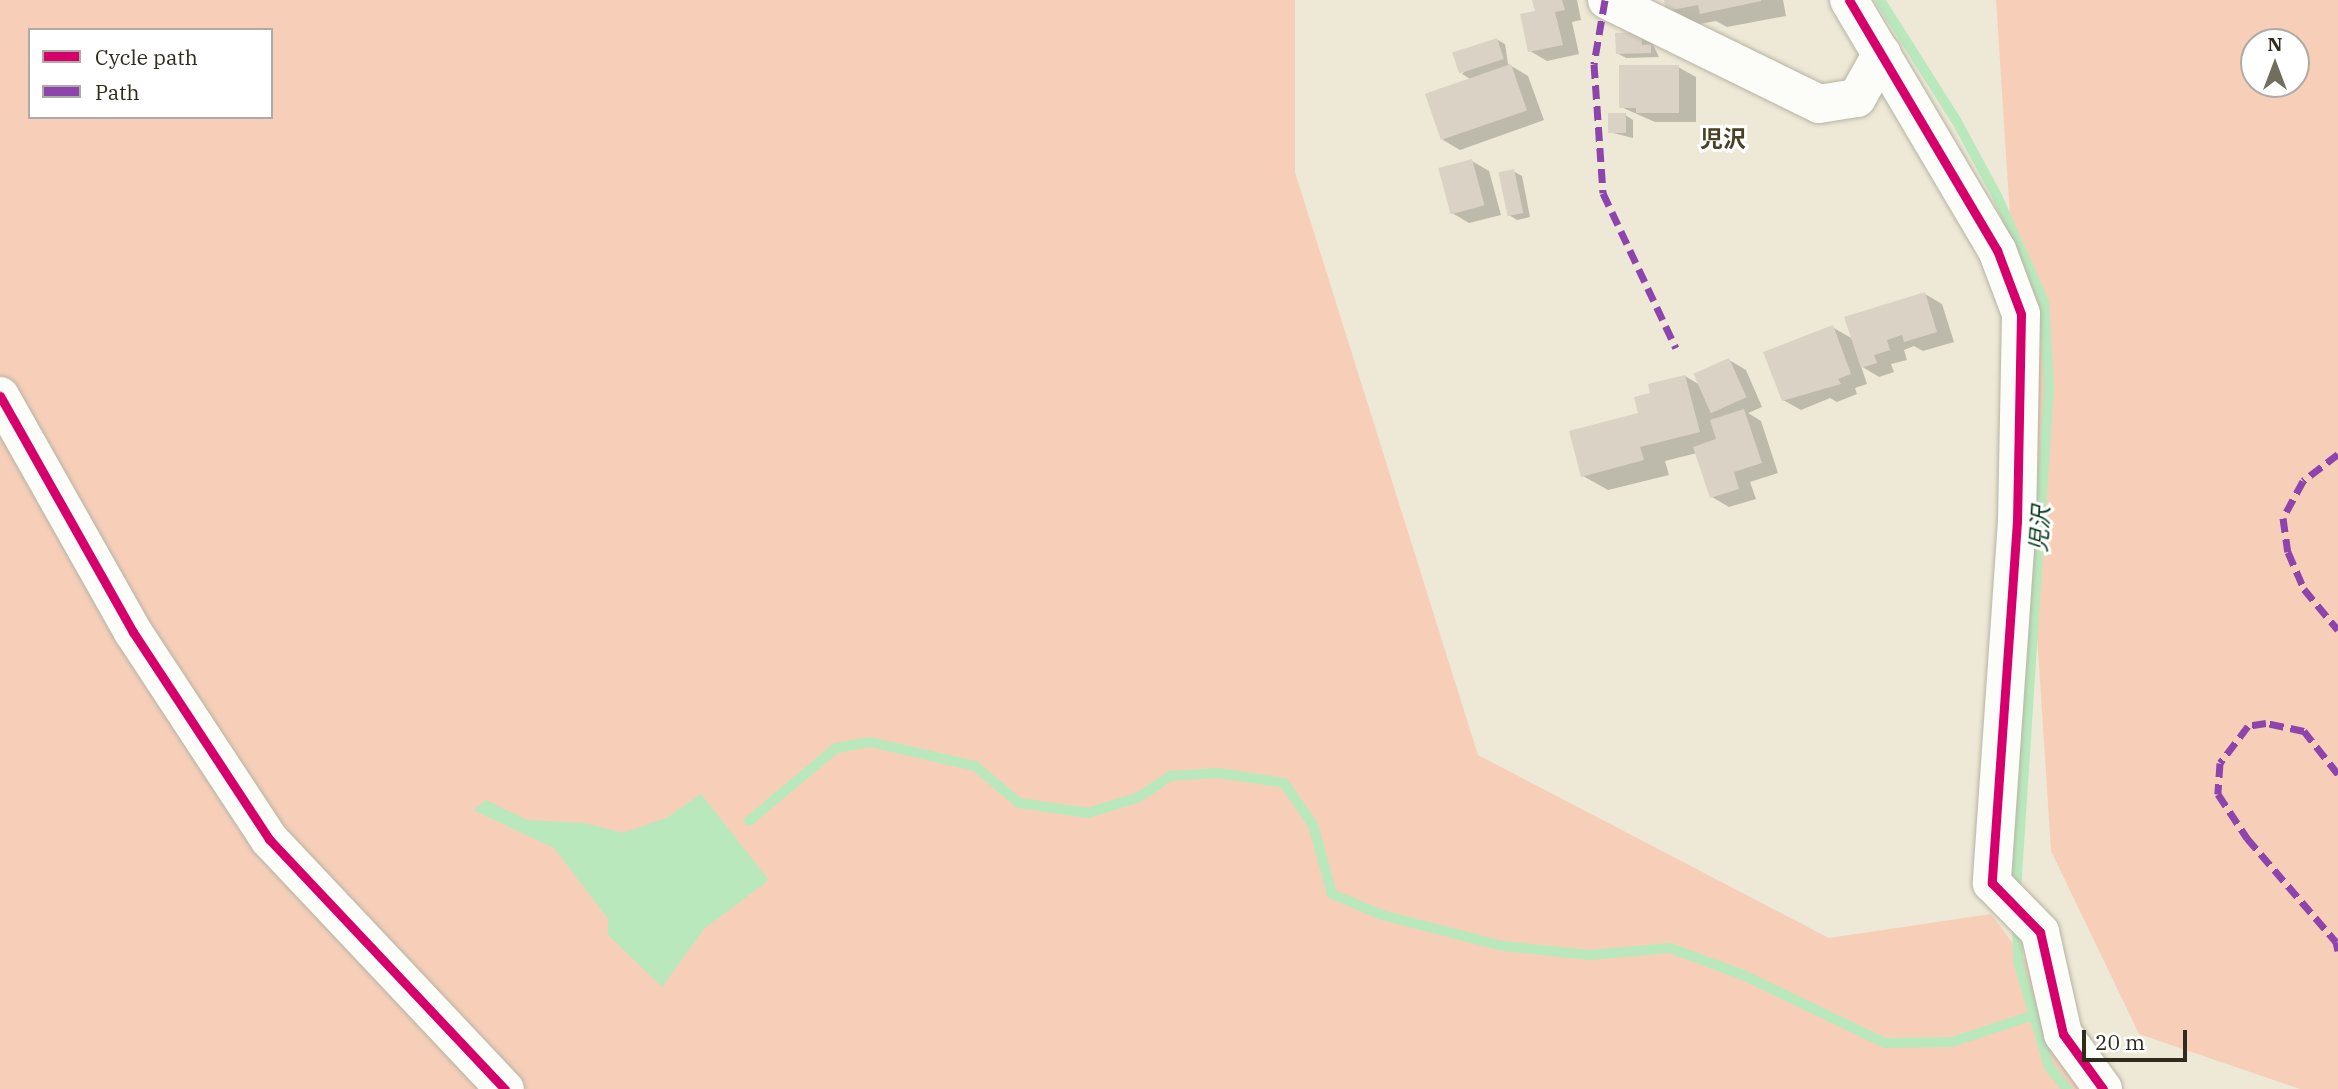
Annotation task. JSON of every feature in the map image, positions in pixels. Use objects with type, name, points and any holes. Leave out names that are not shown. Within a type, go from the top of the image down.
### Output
[{"type":"street","points":[[1607,0],[1819,104],[1857,98],[1882,53]]},
{"type":"street","points":[[1850,0],[1997,250],[2021,314],[2017,521],[1992,883],[2040,932],[2063,1034],[2103,1089]]},
{"type":"street","points":[[0,396],[133,632],[269,839],[505,1089]]},
{"type":"shaded area","points":[[0,0],[1295,0],[1295,172],[1478,755],[1829,938],[1991,914],[2122,1089],[0,1089]]},
{"type":"shaded area","points":[[1996,0],[2338,0],[2338,1089],[2300,1089],[2139,1034],[2051,851]]},
{"type":"shaded area","points":[[701,794],[769,880],[704,929],[662,987],[608,935],[608,919],[554,848],[473,810],[486,800],[527,820],[585,823],[623,833],[666,818]]},
{"type":"building","points":[[1532,0],[1562,0],[1565,10],[1555,12],[1563,45],[1528,52],[1520,14],[1535,11]]},
{"type":"building","points":[[1664,0],[1761,1],[1700,14],[1698,5],[1666,11]]},
{"type":"building","points":[[1642,32],[1642,45],[1651,44],[1651,53],[1616,54],[1615,33]]},
{"type":"building","points":[[1497,38],[1504,59],[1459,73],[1452,53]]},
{"type":"building","points":[[1511,64],[1527,110],[1441,140],[1425,94]]},
{"type":"building","points":[[1619,65],[1679,65],[1679,113],[1636,113],[1636,108],[1619,108]]},
{"type":"building","points":[[1608,113],[1626,113],[1626,133],[1608,133]]},
{"type":"building","points":[[1472,159],[1484,205],[1451,214],[1438,168]]},
{"type":"building","points":[[1514,169],[1523,213],[1508,216],[1498,172]]},
{"type":"building","points":[[1925,292],[1937,332],[1904,342],[1902,335],[1887,340],[1890,350],[1874,355],[1877,363],[1861,368],[1844,317]]},
{"type":"building","points":[[1833,325],[1851,374],[1838,379],[1841,384],[1782,401],[1763,352]]},
{"type":"building","points":[[1729,358],[1746,397],[1711,413],[1693,374]]},
{"type":"building","points":[[1685,375],[1700,432],[1640,447],[1644,460],[1581,477],[1569,431],[1638,413],[1634,397],[1650,393],[1648,384]]},
{"type":"building","points":[[1744,409],[1762,463],[1734,472],[1739,489],[1710,498],[1693,447],[1716,439],[1710,420]]},
{"type":"waterway","name":"児沢","points":[[1880,0],[1956,120],[1997,196],[2044,302],[2049,387],[2016,891]]},
{"type":"waterway","points":[[749,821],[836,748],[870,742],[975,766],[1019,803],[1088,813],[1139,797],[1170,776],[1218,773],[1284,783],[1313,825],[1332,894],[1382,915],[1503,946],[1590,955],[1670,948],[1743,975],[1885,1043],[1952,1042],[2034,1015]]},
{"type":"waterway","name":"児沢","points":[[2017,925],[2018,961],[2049,1067],[2067,1089]]},
{"type":"marked path","points":[[1605,0],[1594,64],[1603,193],[1676,348]]},
{"type":"marked path","points":[[2338,454],[2303,481],[2283,518],[2288,552],[2304,589],[2338,630]]},
{"type":"marked path","points":[[2338,774],[2304,731],[2266,723],[2248,726],[2220,763],[2218,794],[2247,838],[2336,942],[2338,951]]},
{"type":"cycle path","points":[[1849,0],[1997,250],[2021,314],[2017,521],[1992,883],[2040,932],[2063,1034],[2103,1089]]},
{"type":"cycle path","points":[[0,396],[133,632],[269,839],[505,1089]]},
{"type":"district","name":"児沢","points":[[1723,138]]}]
